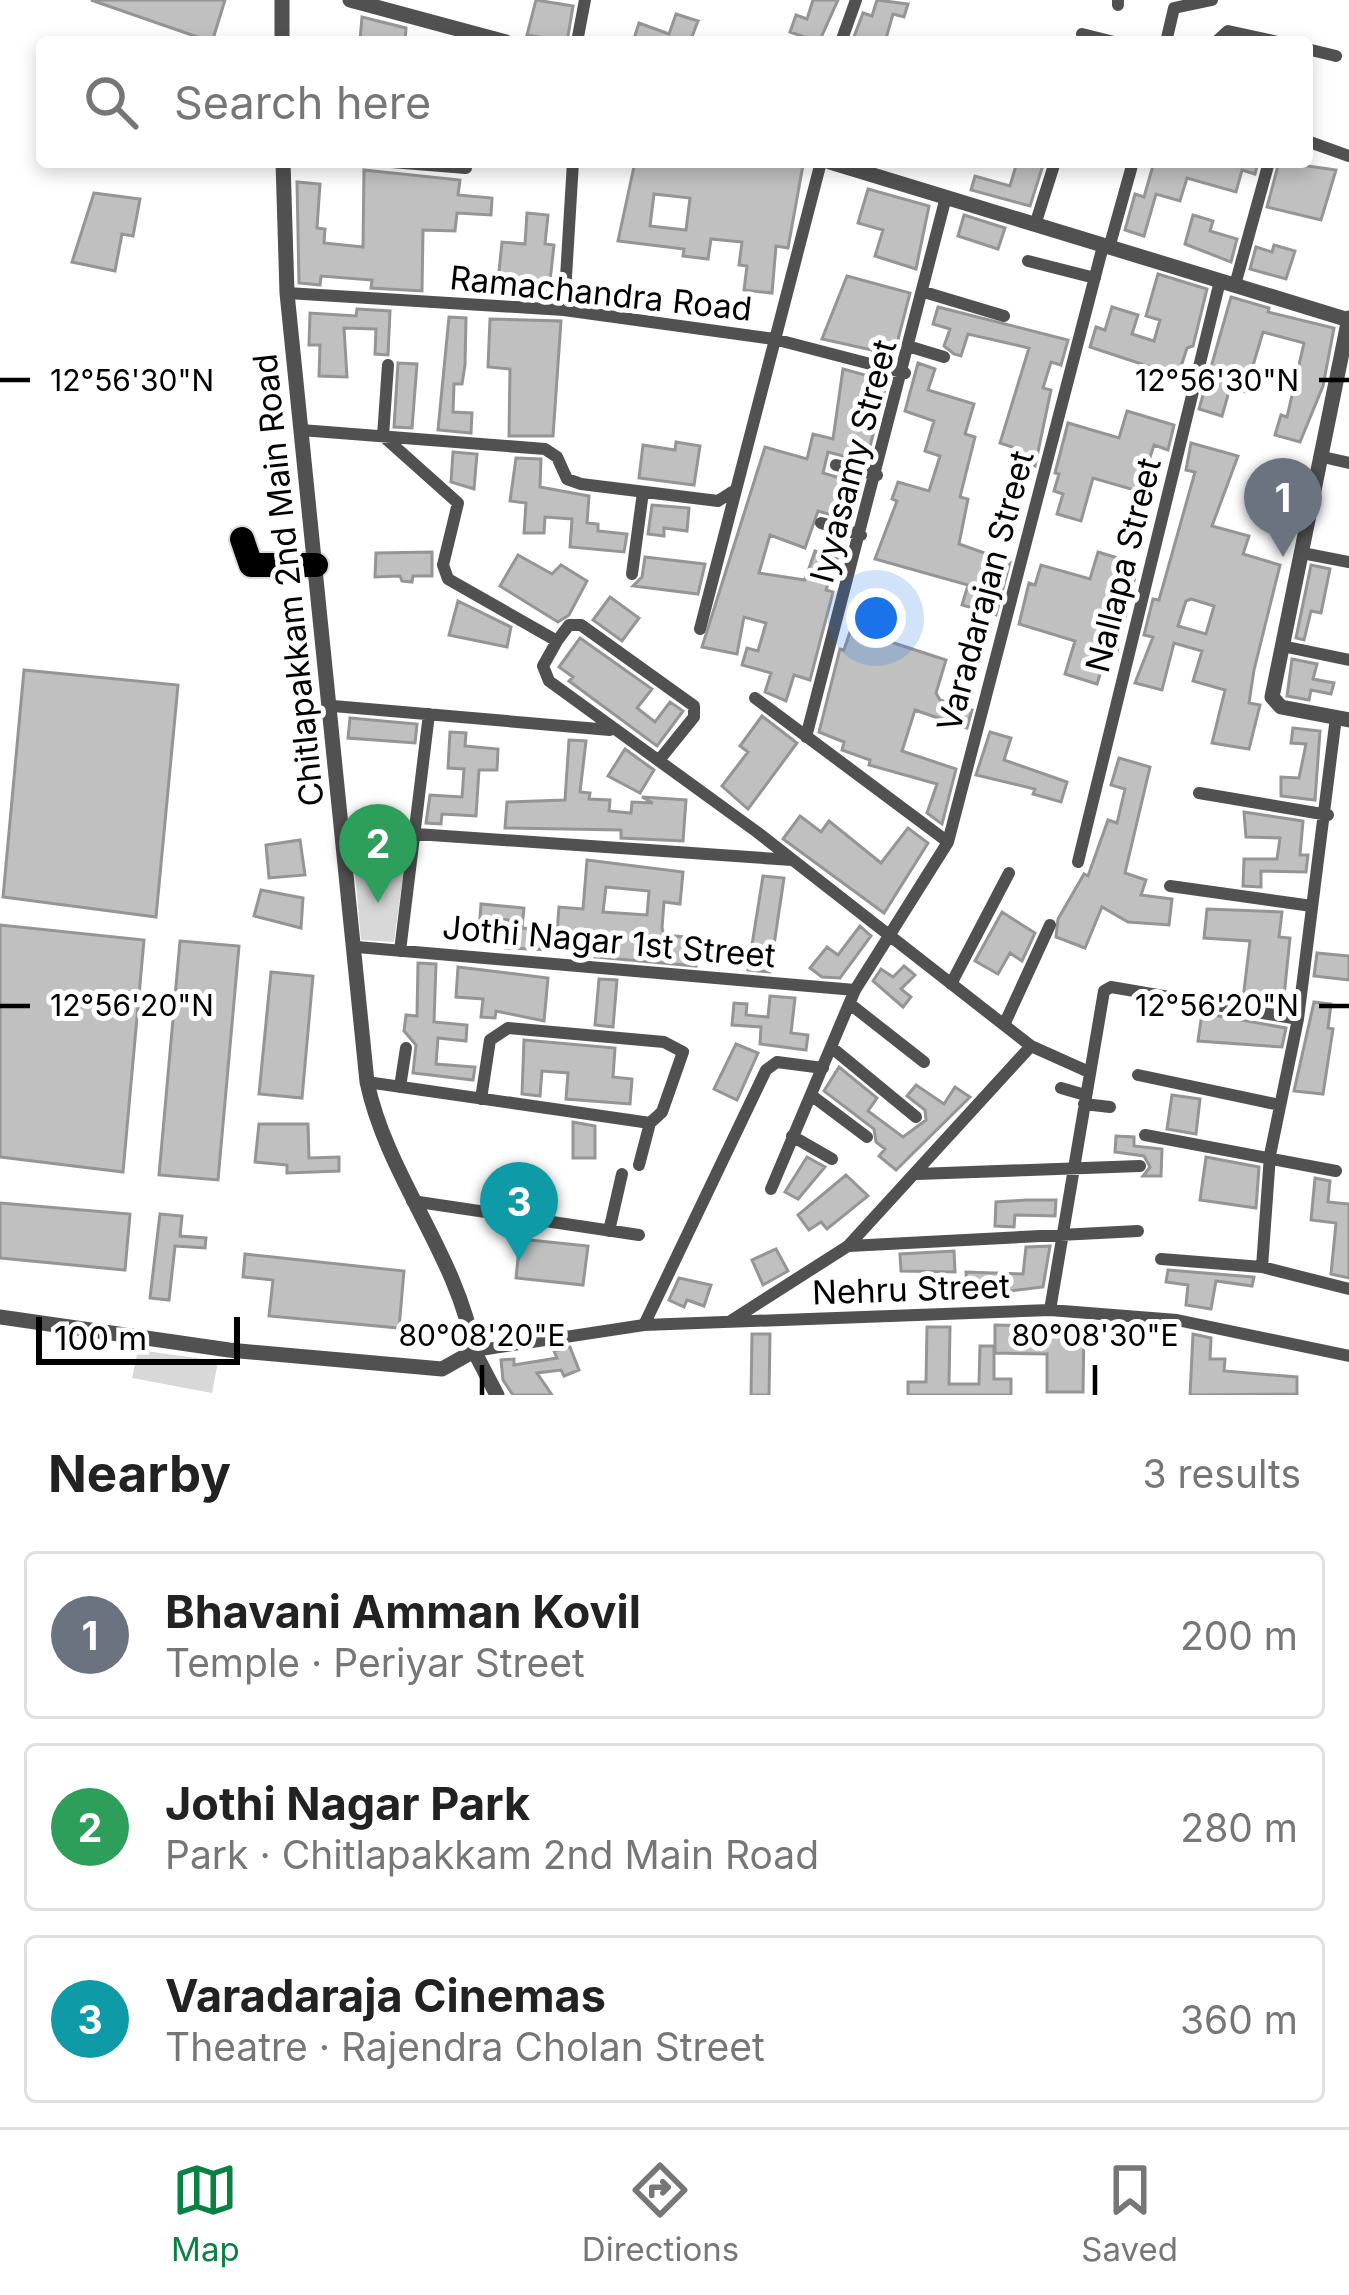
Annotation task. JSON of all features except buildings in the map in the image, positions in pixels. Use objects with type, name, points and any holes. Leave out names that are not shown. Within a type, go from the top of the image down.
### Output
[{"type":"highway","points":[[242,539],[251,566],[316,565]]},
{"type":"street","points":[[282,0],[282,36]]},
{"type":"street","points":[[350,0],[484,36]]},
{"type":"street","points":[[579,36],[585,0]]},
{"type":"street","points":[[843,36],[856,0]]},
{"type":"street","points":[[1168,36],[1179,2],[1212,0]]},
{"type":"street","points":[[1223,36],[1228,31],[1251,36]]},
{"type":"street","points":[[1082,34],[1090,36]]},
{"type":"street","points":[[1313,50],[1336,56]]},
{"type":"street","points":[[1313,143],[1349,156]]},
{"type":"street","name":"Chitlapakkam 2nd Main Road","points":[[283,168],[287,293],[368,1082],[411,1201],[456,1290],[474,1351],[497,1395]]},
{"type":"street","points":[[564,310],[573,168]]},
{"type":"street","points":[[700,629],[818,168]]},
{"type":"street","points":[[850,168],[1349,319],[1345,376],[1273,684],[1275,703],[1342,718],[1298,1019],[1270,1155],[1262,1267]]},
{"type":"street","points":[[1035,225],[1053,168]]},
{"type":"street","name":"Varadarajan Street","points":[[771,1189],[852,997],[948,842],[1095,278],[1131,168]]},
{"type":"street","name":"Nallapa Street","points":[[1078,862],[1227,283],[1267,168]]},
{"type":"street","name":"Iyyasamy Street","points":[[806,737],[905,373],[946,197]]},
{"type":"street","points":[[1028,261],[1095,278]]},
{"type":"street","points":[[924,292],[1004,316]]},
{"type":"street","name":"Ramachandra Road","points":[[287,293],[564,310],[774,339],[905,373]]},
{"type":"street","points":[[911,347],[944,357]]},
{"type":"street","points":[[382,436],[388,365]]},
{"type":"street","points":[[301,430],[545,448],[574,483],[718,501],[733,491]]},
{"type":"street","points":[[382,436],[458,503],[443,565],[448,579],[557,641]]},
{"type":"street","points":[[1323,457],[1349,463]]},
{"type":"street","points":[[836,465],[877,476]]},
{"type":"street","points":[[632,574],[644,492]]},
{"type":"street","points":[[821,523],[861,535]]},
{"type":"street","points":[[1302,553],[1349,562]]},
{"type":"street","points":[[660,759],[694,717],[694,706],[581,625],[568,625],[543,666],[544,676],[794,860],[1031,1046],[1090,1072]]},
{"type":"street","points":[[1282,646],[1349,659]]},
{"type":"street","points":[[755,698],[948,842]]},
{"type":"street","points":[[333,706],[612,730]]},
{"type":"street","points":[[400,950],[429,714]]},
{"type":"street","points":[[1199,793],[1328,815]]},
{"type":"street","points":[[344,829],[794,860]]},
{"type":"street","points":[[951,984],[1009,873]]},
{"type":"street","points":[[1170,886],[1312,906]]},
{"type":"street","points":[[1004,1025],[1050,925]]},
{"type":"street","name":"Jothi Nagar 1st Street","points":[[357,947],[852,997]]},
{"type":"street","points":[[1050,1310],[1108,988],[1298,1019]]},
{"type":"street","points":[[852,997],[924,1062]]},
{"type":"street","points":[[481,1099],[490,1040],[508,1028],[672,1043],[683,1060],[662,1112],[650,1123],[639,1165]]},
{"type":"street","points":[[728,1323],[848,1246],[1031,1046]]},
{"type":"street","points":[[831,1047],[916,1117]]},
{"type":"street","points":[[400,1087],[406,1048]]},
{"type":"street","points":[[644,1325],[766,1070],[777,1062],[823,1068]]},
{"type":"street","points":[[1138,1075],[1280,1105]]},
{"type":"street","points":[[368,1082],[650,1123]]},
{"type":"street","points":[[1061,1088],[1110,1107]]},
{"type":"street","points":[[811,1095],[867,1137]]},
{"type":"street","points":[[1145,1135],[1336,1171]]},
{"type":"street","points":[[792,1136],[832,1159]]},
{"type":"street","points":[[917,1174],[1140,1166]]},
{"type":"street","points":[[609,1231],[622,1174]]},
{"type":"street","points":[[411,1201],[639,1235]]},
{"type":"street","points":[[848,1246],[1138,1231]]},
{"type":"street","points":[[1161,1259],[1262,1267],[1349,1288]]},
{"type":"street","name":"Nehru Street","points":[[474,1351],[644,1325],[1050,1310],[1177,1320],[1349,1356]]},
{"type":"street","points":[[0,1317],[229,1350],[442,1369],[474,1351]]},
{"type":"shaded area","points":[[352,839],[408,840],[394,942],[361,940]]},
{"type":"shaded area","points":[[138,1350],[218,1361],[212,1393],[132,1378]]},
{"type":"place","name":"Bhavani Amman Kovil","points":[[1283,557]]},
{"type":"place","name":"Jothi Nagar Park","points":[[378,903]]},
{"type":"place","name":"Varadaraja Cinemas","points":[[519,1261]]}]
